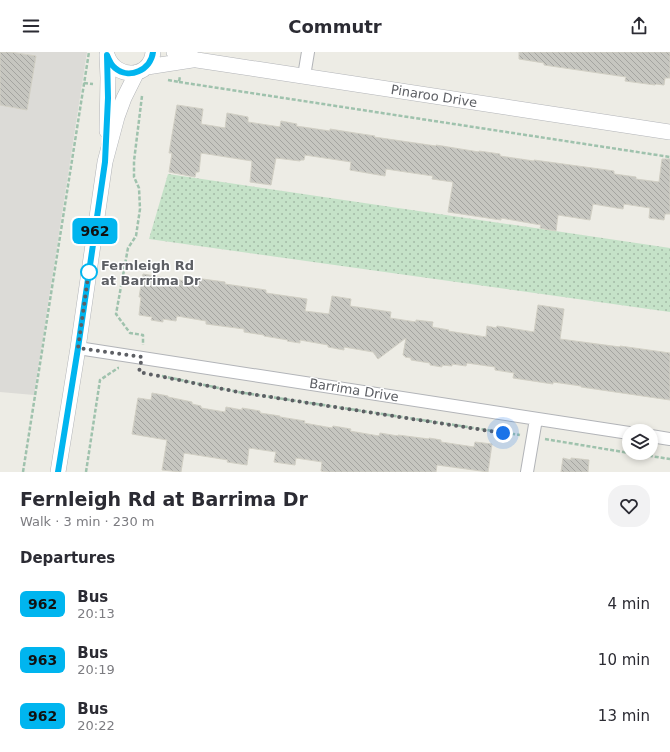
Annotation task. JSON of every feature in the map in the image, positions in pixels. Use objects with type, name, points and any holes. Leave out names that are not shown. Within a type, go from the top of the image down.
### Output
[{"type":"street","points":[[105,162],[117,117],[124,98],[142,70],[150,61],[153,52]]},
{"type":"street","points":[[304,76],[308,52]]},
{"type":"street","points":[[58,472],[105,162],[108,98],[107,53]]},
{"type":"street","name":"Pinaroo Drive","points":[[107,53],[112,65],[116,69],[126,73],[185,58],[670,132]]},
{"type":"street","name":"Barrima Drive","points":[[78,348],[622,432]]},
{"type":"street","points":[[527,472],[536,419]]},
{"type":"street","points":[[658,437],[670,440]]},
{"type":"path","points":[[23,472],[89,52]]},
{"type":"path","points":[[179,82],[185,58]]},
{"type":"path","points":[[167,80],[670,157]]},
{"type":"path","points":[[142,357],[143,335],[130,333],[116,314],[128,248],[136,236],[140,209],[139,188],[134,177],[134,161],[143,91]]},
{"type":"path","points":[[86,472],[100,380],[118,368],[125,369]]},
{"type":"path","points":[[162,376],[253,394],[622,452]]},
{"type":"path","points":[[658,457],[670,459]]},
{"type":"shaded area","points":[[0,52],[87,52],[34,395],[0,392]]},
{"type":"green space","points":[[168,174],[670,248],[670,312],[149,239]]},
{"type":"building","points":[[0,52],[36,56],[27,110],[0,105]]},
{"type":"building","points":[[519,52],[670,52],[670,78],[665,78],[664,85],[625,81],[626,77],[544,65],[544,63],[519,59]]},
{"type":"building","points":[[177,105],[203,109],[201,124],[225,128],[227,113],[248,117],[248,122],[280,127],[281,121],[297,124],[296,126],[330,131],[330,129],[375,136],[374,137],[500,154],[500,156],[614,171],[614,174],[659,182],[662,159],[670,159],[670,214],[665,214],[664,220],[649,218],[650,208],[624,204],[623,209],[593,204],[590,220],[558,215],[556,231],[540,228],[541,225],[501,218],[501,220],[448,212],[453,182],[432,179],[433,176],[386,169],[385,176],[350,170],[351,162],[305,155],[304,160],[300,161],[276,158],[271,185],[250,182],[252,161],[201,153],[199,172],[196,172],[195,177],[169,172],[172,153],[169,153]]},
{"type":"building","points":[[143,274],[185,281],[185,277],[195,278],[266,290],[266,293],[307,299],[305,311],[329,314],[332,296],[351,299],[350,306],[391,312],[390,318],[416,322],[416,320],[433,322],[432,327],[486,337],[487,326],[496,328],[497,326],[534,332],[538,305],[564,309],[560,339],[670,353],[670,400],[553,382],[553,384],[513,378],[514,373],[495,370],[495,367],[467,363],[466,366],[452,364],[452,366],[442,365],[442,367],[430,365],[430,363],[411,360],[411,358],[403,355],[406,338],[378,359],[373,352],[344,347],[344,350],[328,347],[328,345],[300,340],[300,343],[287,341],[288,340],[244,332],[244,329],[206,324],[206,321],[177,316],[176,321],[163,319],[163,322],[151,320],[152,317],[139,315],[141,297],[139,297]]},
{"type":"building","points":[[152,393],[192,402],[192,404],[201,406],[201,408],[225,412],[226,407],[242,410],[242,408],[260,411],[260,413],[305,421],[304,423],[332,428],[333,426],[351,429],[350,431],[379,436],[380,433],[429,438],[441,440],[441,442],[474,447],[475,442],[492,444],[488,472],[437,465],[436,472],[328,472],[321,471],[322,462],[296,458],[295,465],[274,462],[276,452],[249,448],[247,465],[227,462],[228,460],[184,453],[181,472],[162,470],[167,440],[132,434],[138,398],[151,400]]},
{"type":"building","points":[[563,458],[571,460],[571,458],[589,460],[588,472],[561,472]]},
{"type":"bus line","name":"962","points":[[58,472],[105,162],[108,98],[107,55],[112,65],[116,69],[121,72],[132,73],[146,67],[153,55],[153,52]]},
{"type":"place","name":"Fernleigh Rd at Barrima Dr","points":[[89,272]]},
{"type":"route","points":[[89,272],[89,270],[78,348],[142,357],[139,372],[238,392],[503,433]]}]
